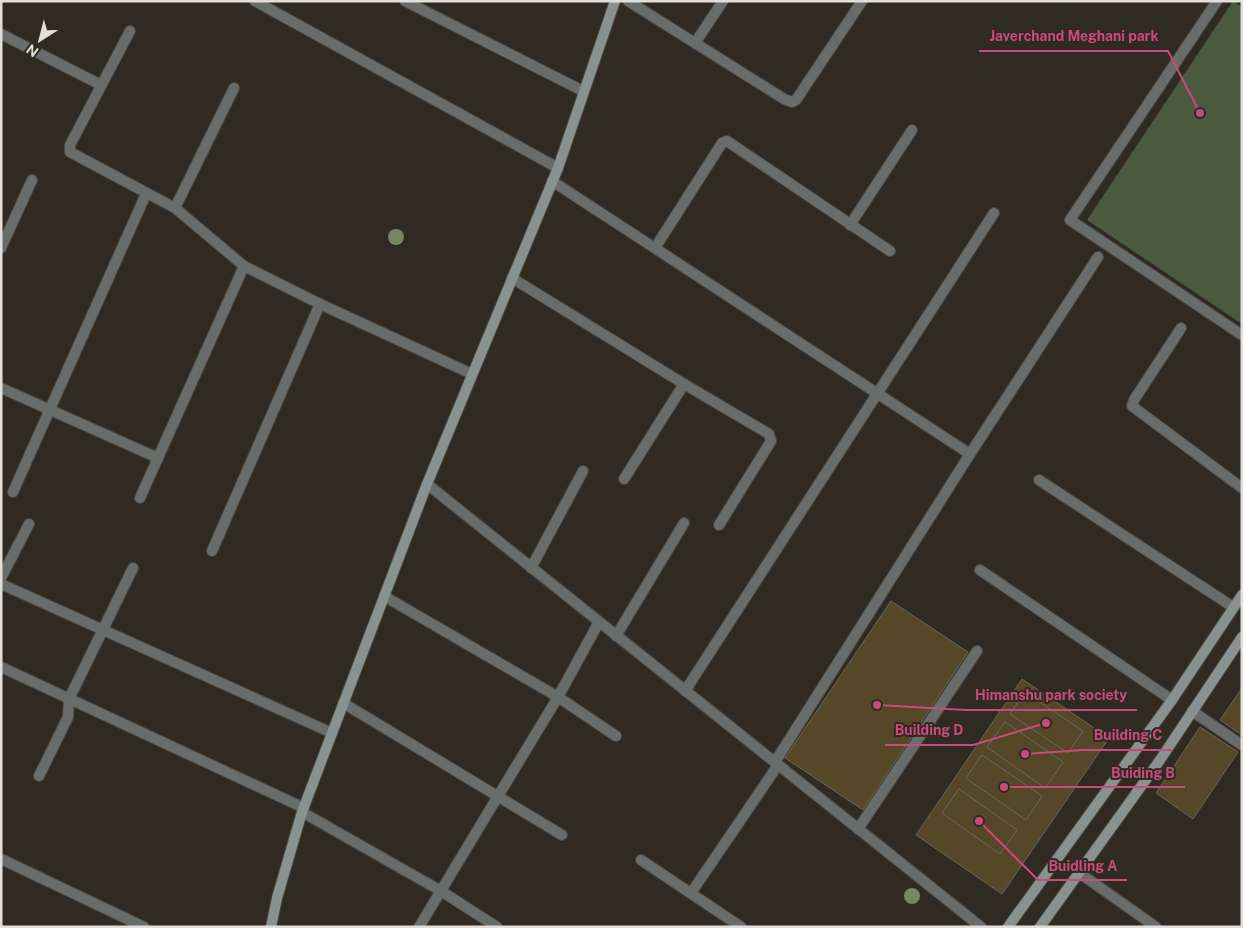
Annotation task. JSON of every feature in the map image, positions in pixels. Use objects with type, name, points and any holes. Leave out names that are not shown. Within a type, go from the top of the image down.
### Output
[{"type":"street","points":[[255,1],[558,168]]},
{"type":"street","points":[[405,1],[583,91]]},
{"type":"street","points":[[273,926],[277,898],[303,810],[427,484],[558,168],[615,1]]},
{"type":"street","points":[[628,1],[784,100],[792,102],[796,100],[862,1]]},
{"type":"street","points":[[695,43],[723,1]]},
{"type":"street","points":[[1217,1],[1070,220],[1242,335]]},
{"type":"street","points":[[130,31],[70,145],[70,152],[175,208],[244,266],[320,304],[472,374]]},
{"type":"street","points":[[1,34],[101,85]]},
{"type":"street","points":[[175,208],[234,88]]},
{"type":"street","points":[[850,225],[912,130]]},
{"type":"street","points":[[655,248],[722,143],[727,141],[890,251]]},
{"type":"street","points":[[1,248],[32,180]]},
{"type":"street","points":[[552,181],[970,454]]},
{"type":"street","points":[[13,492],[146,194]]},
{"type":"street","points":[[685,691],[994,213]]},
{"type":"street","points":[[691,893],[776,764],[970,454],[1098,257]]},
{"type":"street","points":[[140,498],[244,266]]},
{"type":"street","points":[[512,278],[771,436],[771,441],[719,525]]},
{"type":"street","points":[[212,551],[320,304]]},
{"type":"street","points":[[1181,328],[1132,406],[1242,488]]},
{"type":"street","points":[[624,479],[684,384]]},
{"type":"street","points":[[1,388],[158,458]]},
{"type":"street","points":[[531,568],[583,471]]},
{"type":"street","points":[[1039,480],[1233,607]]},
{"type":"street","points":[[427,484],[981,927]]},
{"type":"street","points":[[616,636],[684,523]]},
{"type":"street","points":[[1,578],[29,524]]},
{"type":"street","points":[[39,776],[68,717],[69,699],[104,631],[133,568]]},
{"type":"street","points":[[980,570],[1172,700]]},
{"type":"street","points":[[1,584],[332,733]]},
{"type":"street","points":[[1008,927],[1172,700],[1242,595]]},
{"type":"street","points":[[384,596],[558,697],[616,736]]},
{"type":"street","points":[[419,927],[558,697],[599,622]]},
{"type":"street","points":[[1040,927],[1160,760],[1242,637]]},
{"type":"street","points":[[858,829],[978,651]]},
{"type":"street","points":[[1,667],[303,810],[497,927]]},
{"type":"street","points":[[343,703],[562,835]]},
{"type":"street","points":[[1192,711],[1242,745]]},
{"type":"street","points":[[1,859],[144,927]]},
{"type":"street","points":[[641,860],[740,927]]},
{"type":"street","points":[[1078,872],[1156,927]]},
{"type":"green space","points":[[1233,1],[1242,7],[1242,324],[1087,220]]},
{"type":"building","points":[[891,601],[968,652],[863,810],[785,758]]},
{"type":"building","points":[[1022,679],[1109,738],[1002,894],[916,835]],"holes":[[[1025,692],[1083,731],[1068,753],[1010,714]],[[1005,722],[1063,762],[1045,788],[987,747]],[[982,755],[1042,796],[1026,820],[966,778]],[[959,789],[1017,830],[1000,854],[942,813]]]},
{"type":"building","points":[[1242,688],[1242,735],[1220,720]]},
{"type":"building","points":[[1025,692],[1083,731],[1068,753],[1010,714]]},
{"type":"building","points":[[1005,722],[1063,762],[1045,788],[987,747]]},
{"type":"building","points":[[1200,727],[1238,752],[1193,819],[1156,793]]},
{"type":"building","points":[[982,755],[1042,796],[1026,820],[966,778]]},
{"type":"building","points":[[959,789],[1017,830],[1000,854],[942,813]]},
{"type":"place","name":"Javerchand Meghani park","points":[[1200,113]]},
{"type":"place","name":"Himanshu park society","points":[[877,705]]},
{"type":"place","name":"Building D","points":[[1046,723]]},
{"type":"place","name":"Building C","points":[[1025,754]]},
{"type":"place","name":"Buiding B","points":[[1004,787]]},
{"type":"place","name":"Buidling A","points":[[979,821]]}]
